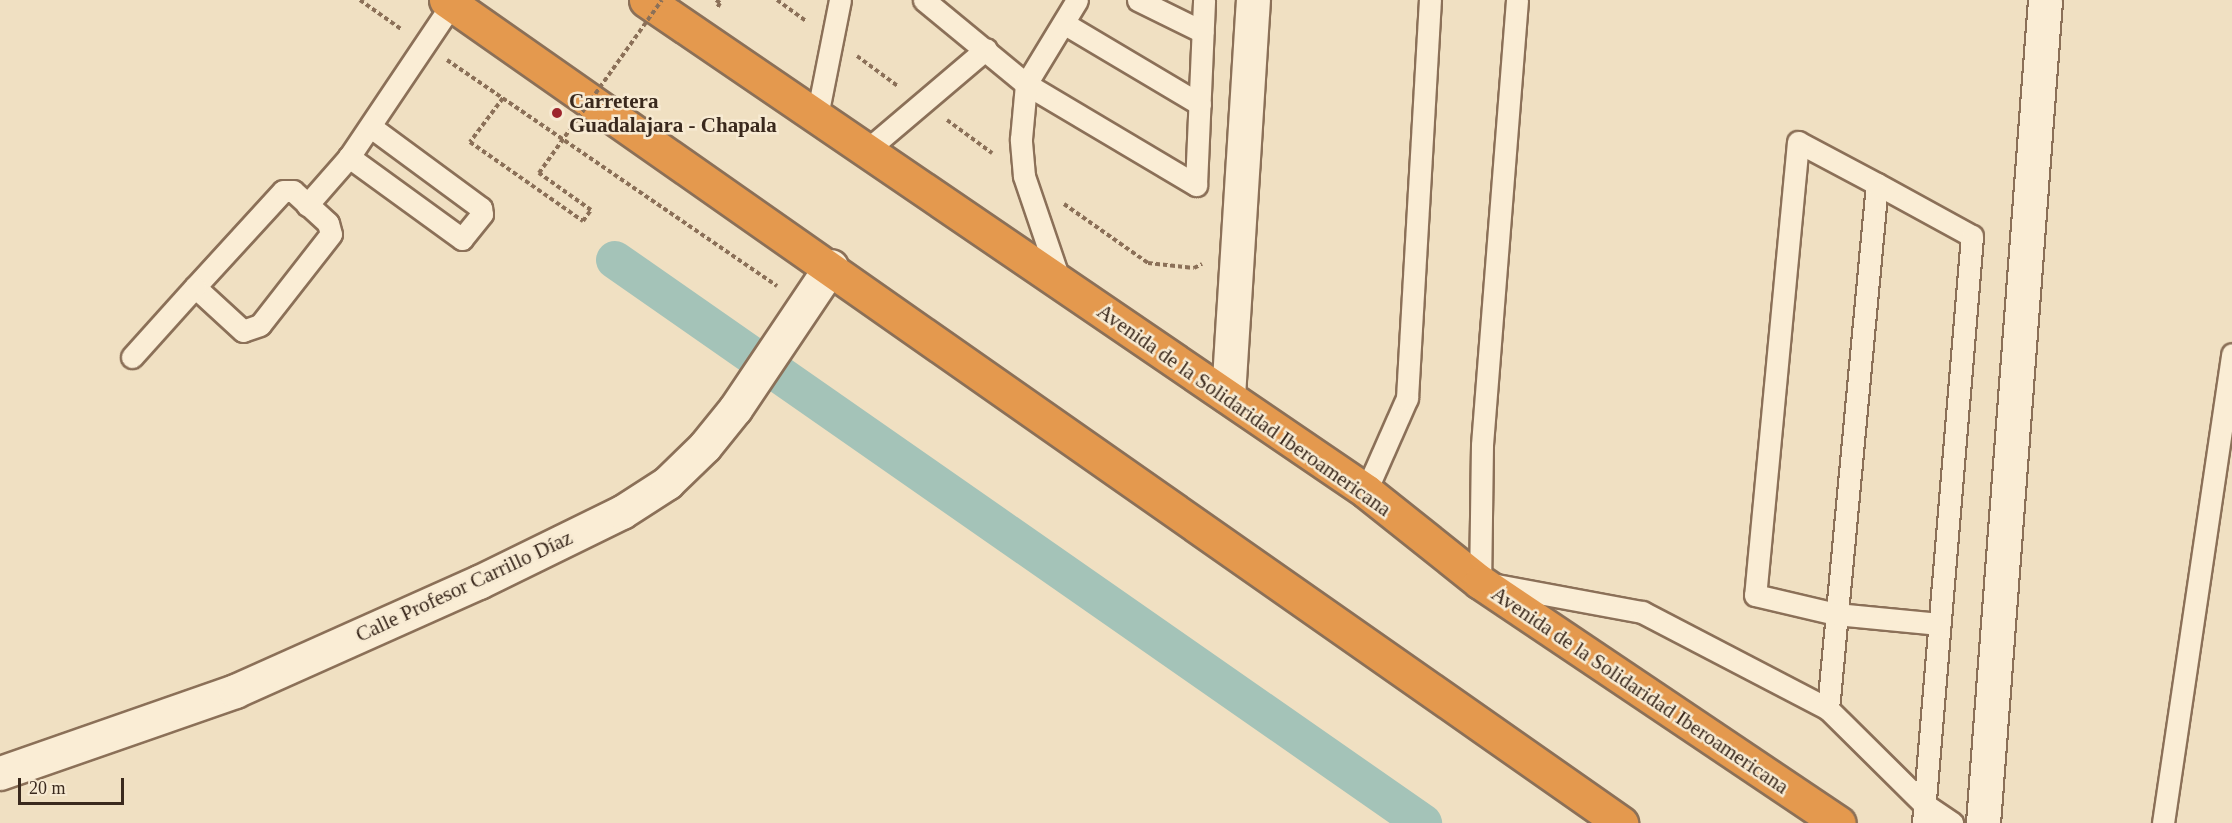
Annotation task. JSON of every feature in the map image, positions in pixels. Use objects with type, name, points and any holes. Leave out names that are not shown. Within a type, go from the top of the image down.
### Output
[{"type":"highway","name":"Avenida de la Solidaridad Iberoamericana","points":[[646,0],[1365,491],[1480,582],[1839,823]]},
{"type":"highway","points":[[449,2],[831,266],[1621,823]]},
{"type":"street","points":[[1228,396],[1254,0]]},
{"type":"street","points":[[1983,823],[2045,0]]},
{"type":"street","name":"Calle Profesor Carrillo Díaz","points":[[0,773],[235,692],[479,582],[622,512],[667,483],[705,446],[735,409],[831,266]]},
{"type":"lane","points":[[817,116],[840,0]]},
{"type":"lane","points":[[924,0],[1026,84],[1196,185],[1204,0]]},
{"type":"lane","points":[[1060,282],[1024,176],[1021,140],[1026,84],[1065,24],[1077,0]]},
{"type":"lane","points":[[1138,0],[1203,32]]},
{"type":"lane","points":[[1365,491],[1407,398],[1430,0]]},
{"type":"lane","points":[[1517,0],[1482,445],[1480,582],[1642,612],[1828,709],[1924,814],[1952,823]]},
{"type":"lane","points":[[307,205],[349,157],[370,127],[449,2]]},
{"type":"lane","points":[[1065,24],[1200,104]]},
{"type":"lane","points":[[867,150],[986,49]]},
{"type":"lane","points":[[349,157],[458,238],[464,237],[482,214],[481,208],[370,127]]},
{"type":"lane","points":[[1924,814],[1940,624],[1972,236],[1798,142],[1755,595],[1836,614],[1940,624]]},
{"type":"lane","points":[[1828,709],[1877,184]]},
{"type":"lane","points":[[132,357],[278,194],[293,191],[328,223],[331,234],[255,330],[248,332],[239,328],[195,287]]},
{"type":"lane","points":[[2163,823],[2232,354]]},
{"type":"path","points":[[360,0],[805,305]]},
{"type":"path","points":[[503,98],[470,142],[583,221],[591,210],[539,173],[662,0]]},
{"type":"waterway","points":[[615,260],[1423,823]]},
{"type":"place","name":"Carretera Guadalajara - Chapala","points":[[557,113]]}]
